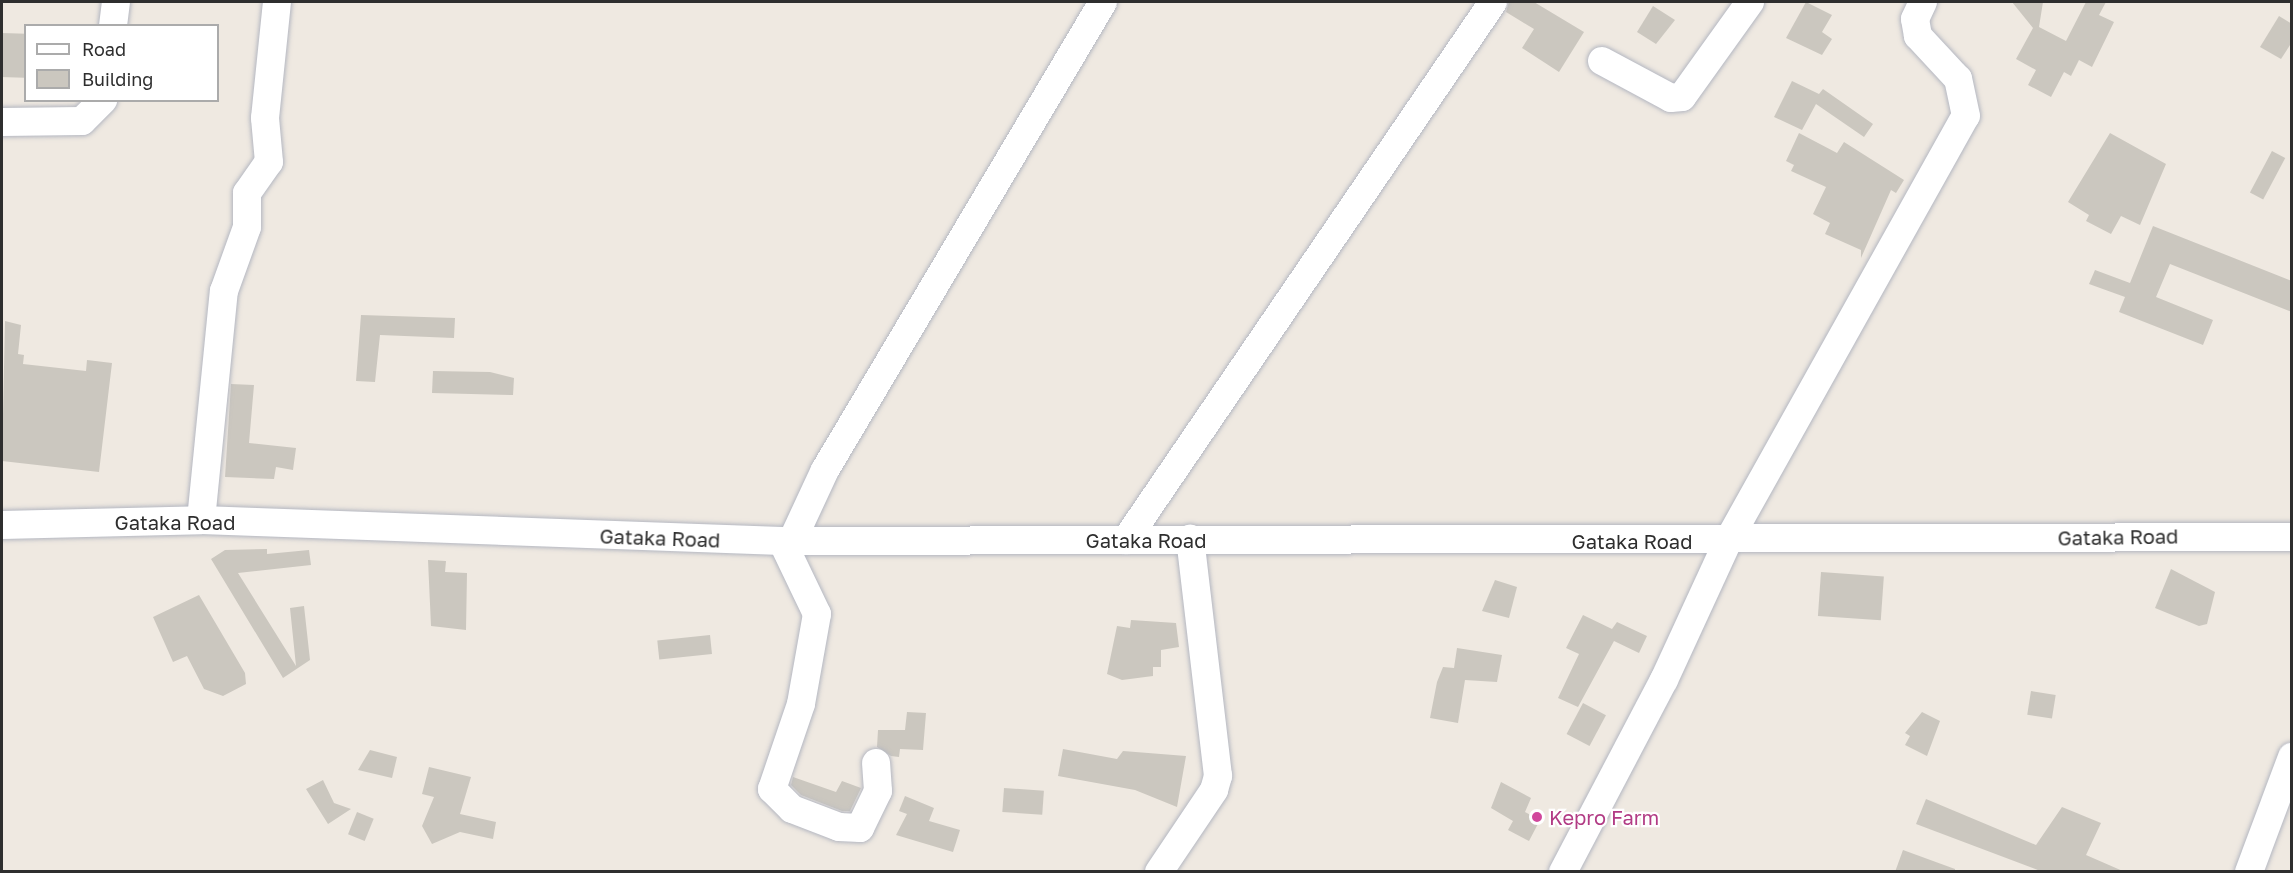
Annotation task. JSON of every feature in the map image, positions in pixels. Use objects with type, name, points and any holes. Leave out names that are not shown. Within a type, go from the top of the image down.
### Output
[{"type":"street","points":[[113,24],[116,2]]},
{"type":"street","points":[[201,520],[224,291],[247,227],[247,193],[269,162],[265,118],[277,2]]},
{"type":"street","points":[[876,763],[878,791],[860,828],[839,827],[792,809],[772,789],[801,704],[817,614],[787,541],[825,470],[1103,2]]},
{"type":"street","points":[[1126,540],[1493,2]]},
{"type":"street","points":[[1602,61],[1671,98],[1682,97],[1750,2]]},
{"type":"street","points":[[1563,872],[1664,680],[1728,541],[1966,116],[1958,79],[1918,36],[1915,19],[1923,2]]},
{"type":"street","points":[[2,122],[82,121],[101,102]]},
{"type":"street","name":"Gataka Road","points":[[2,525],[201,520],[787,541],[1190,539],[1728,541],[2292,537]]},
{"type":"street","points":[[1159,872],[1214,790],[1218,776],[1190,539]]},
{"type":"street","points":[[2249,872],[2292,757]]},
{"type":"building","points":[[1509,2],[1534,2],[1584,32],[1559,72],[1522,48],[1534,29],[1506,12]]},
{"type":"building","points":[[1806,2],[1832,15],[1822,32],[1832,39],[1822,55],[1786,38]]},
{"type":"building","points":[[2012,2],[2043,2],[2039,27],[2066,41],[2086,2],[2106,2],[2099,15],[2114,22],[2092,67],[2079,60],[2071,76],[2064,72],[2051,97],[2028,85],[2036,70],[2016,59],[2033,28]]},
{"type":"building","points":[[1653,6],[1675,20],[1656,44],[1637,32]]},
{"type":"building","points":[[2279,16],[2292,24],[2292,42],[2281,59],[2260,47]]},
{"type":"building","points":[[2,33],[24,34],[24,78],[2,77]]},
{"type":"building","points":[[1792,81],[1819,94],[1823,89],[1873,124],[1864,137],[1816,104],[1802,130],[1774,117]]},
{"type":"building","points":[[1799,133],[1837,153],[1844,142],[1904,180],[1896,193],[1891,190],[1861,258],[1861,250],[1825,234],[1830,223],[1813,214],[1826,187],[1791,171],[1794,165],[1786,161]]},
{"type":"building","points":[[2110,133],[2166,164],[2140,225],[2121,216],[2111,234],[2086,221],[2089,215],[2068,202]]},
{"type":"building","points":[[2272,151],[2285,158],[2263,200],[2250,192]]},
{"type":"building","points":[[2153,226],[2292,281],[2292,312],[2170,264],[2156,297],[2213,320],[2203,345],[2119,312],[2125,297],[2089,284],[2095,270],[2130,283]]},
{"type":"building","points":[[361,315],[455,318],[454,338],[380,335],[375,382],[356,381]]},
{"type":"building","points":[[5,321],[21,325],[18,354],[24,355],[23,364],[86,371],[87,360],[112,363],[99,472],[2,461]]},
{"type":"building","points":[[433,371],[490,372],[514,378],[513,395],[432,393]]},
{"type":"building","points":[[231,384],[254,385],[249,443],[296,448],[293,470],[276,467],[274,479],[225,477]]},
{"type":"building","points":[[267,549],[267,554],[309,550],[311,565],[238,573],[296,666],[290,608],[304,606],[310,660],[283,678],[211,559],[225,550]]},
{"type":"building","points":[[428,560],[446,561],[445,572],[467,573],[466,630],[431,626]]},
{"type":"building","points":[[2171,569],[2215,592],[2207,624],[2199,626],[2155,608]]},
{"type":"building","points":[[1821,572],[1884,576],[1881,620],[1818,616]]},
{"type":"building","points":[[1495,580],[1517,587],[1509,618],[1482,611]]},
{"type":"building","points":[[199,595],[245,673],[246,684],[223,696],[204,689],[187,656],[173,662],[153,617]]},
{"type":"building","points":[[1583,615],[1612,629],[1617,622],[1647,636],[1639,653],[1614,641],[1578,707],[1558,698],[1579,654],[1566,648]]},
{"type":"building","points":[[1131,620],[1176,623],[1179,647],[1161,650],[1161,667],[1153,667],[1153,676],[1122,680],[1107,674],[1117,626],[1130,628]]},
{"type":"building","points":[[710,635],[712,654],[659,659],[657,641]]},
{"type":"building","points":[[1457,648],[1502,655],[1497,682],[1465,680],[1458,723],[1430,718],[1437,682],[1443,667],[1454,668]]},
{"type":"building","points":[[2031,691],[2056,695],[2052,719],[2027,715]]},
{"type":"building","points":[[1583,703],[1606,715],[1590,746],[1567,734]]},
{"type":"building","points":[[907,712],[926,713],[923,750],[900,749],[899,757],[891,756],[877,747],[878,730],[905,730]]},
{"type":"building","points":[[1922,712],[1940,721],[1927,756],[1905,745],[1910,736],[1905,733]]},
{"type":"building","points":[[1063,749],[1117,759],[1123,751],[1186,756],[1177,807],[1135,790],[1058,776]]},
{"type":"building","points":[[370,750],[397,757],[392,778],[358,770]]},
{"type":"building","points":[[429,767],[471,777],[460,814],[496,822],[493,839],[460,832],[432,844],[422,826],[434,797],[422,794]]},
{"type":"building","points":[[793,777],[836,792],[842,781],[861,788],[850,811],[842,811],[801,795],[791,785]]},
{"type":"building","points":[[323,780],[334,803],[351,809],[328,824],[306,789]]},
{"type":"building","points":[[1501,782],[1531,798],[1525,812],[1540,820],[1529,841],[1508,830],[1513,821],[1491,808]]},
{"type":"building","points":[[1004,788],[1044,791],[1042,815],[1002,812]]},
{"type":"building","points":[[905,796],[934,808],[929,821],[960,830],[953,852],[896,835],[907,814],[899,811]]},
{"type":"building","points":[[1926,799],[2036,845],[2062,807],[2101,823],[2086,855],[2125,872],[2043,872],[1916,824]]},
{"type":"building","points":[[357,812],[374,819],[365,841],[348,834]]},
{"type":"building","points":[[1903,850],[1955,869],[1955,872],[1895,872]]},
{"type":"place","name":"Kepro Farm","points":[[1537,817]]}]
